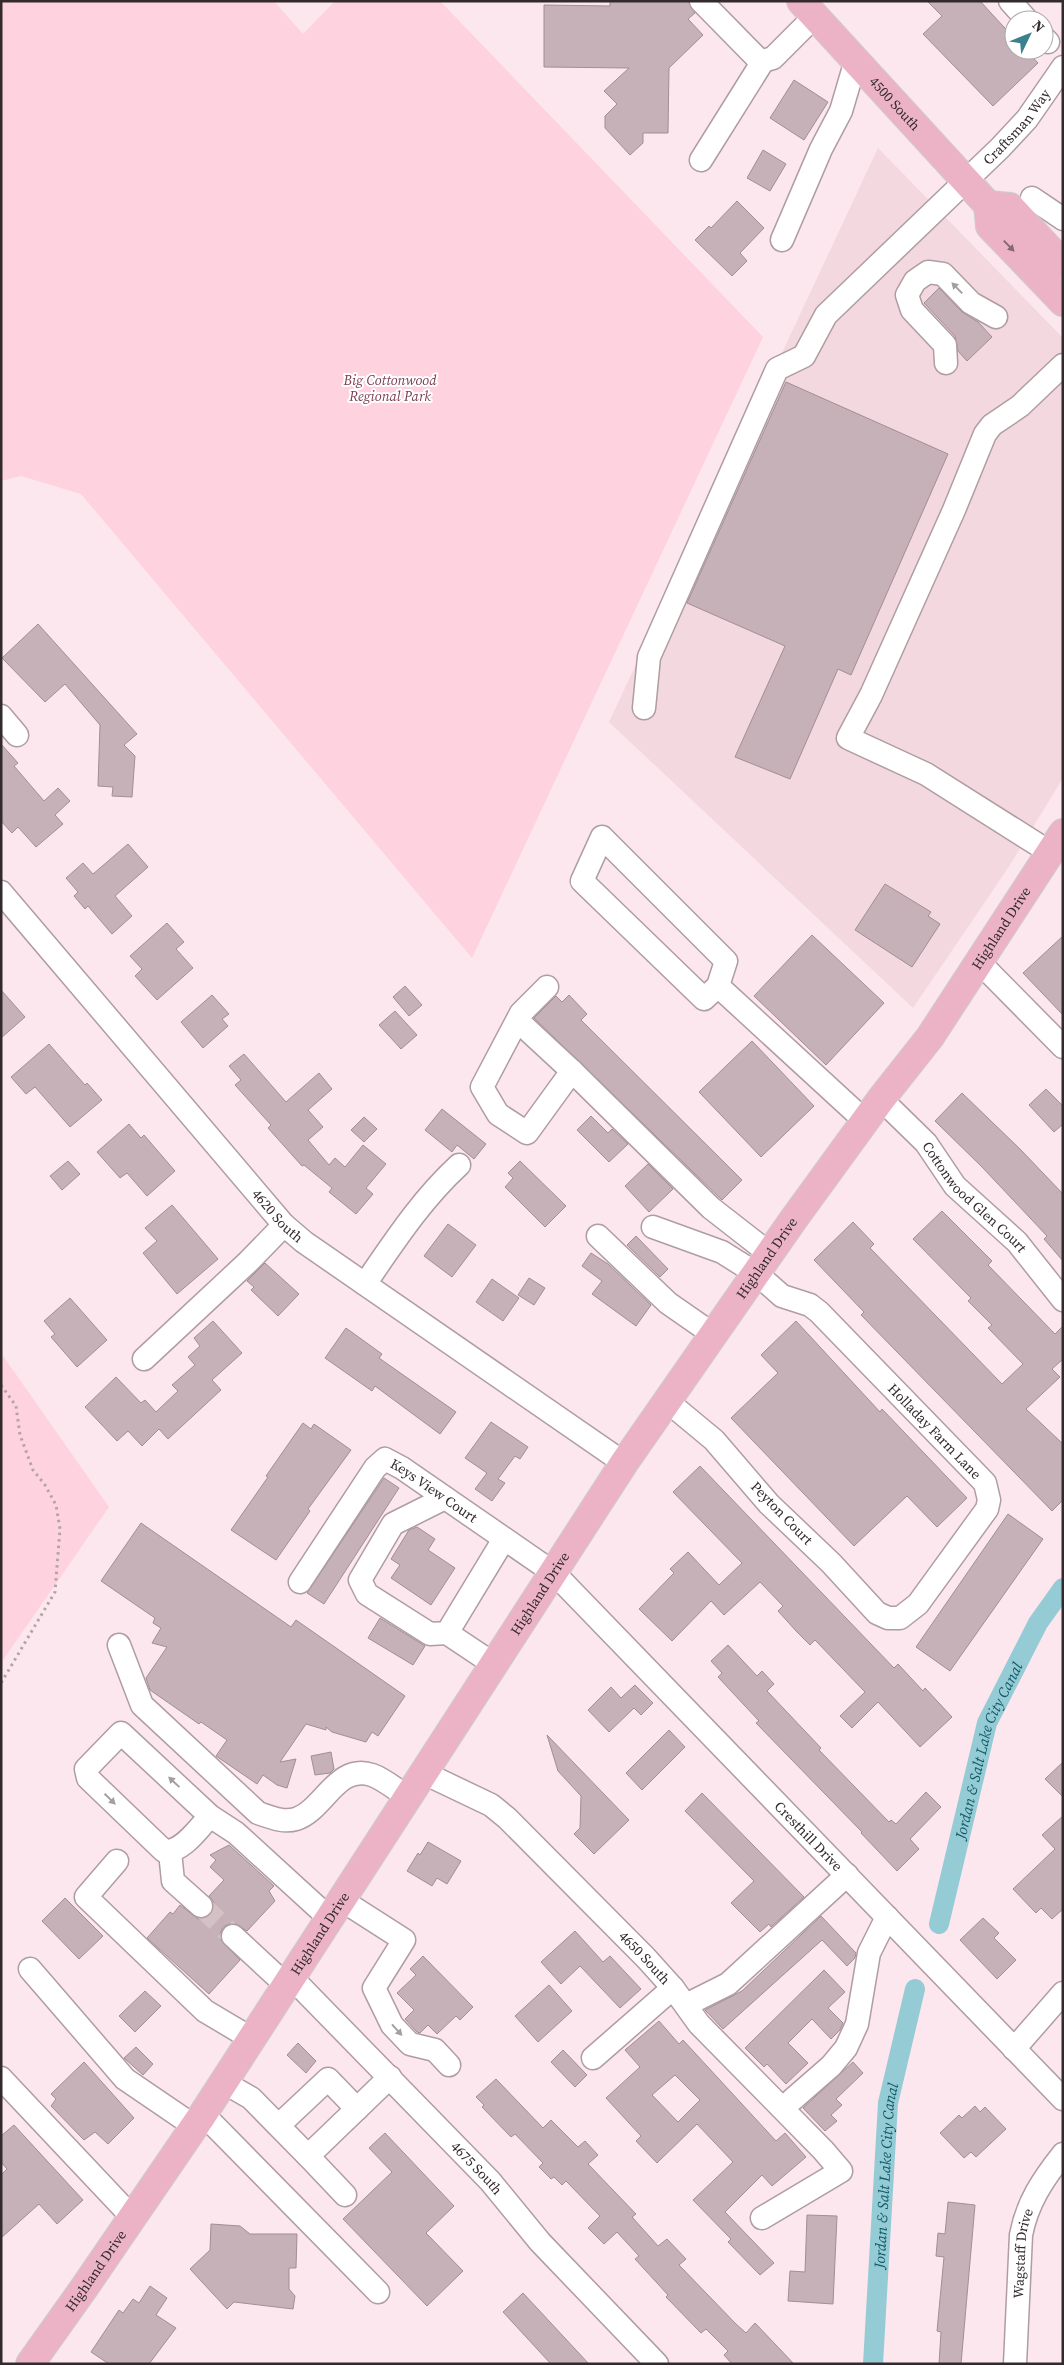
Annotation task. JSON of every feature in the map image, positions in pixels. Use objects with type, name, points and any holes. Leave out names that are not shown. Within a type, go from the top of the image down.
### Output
[{"type":"main road","name":"4500 South","points":[[808,9],[988,205]]},
{"type":"main road","points":[[1063,264],[1010,208],[988,205],[990,226],[1063,302]]},
{"type":"main road","name":"Highland Drive","points":[[38,2361],[252,2039],[334,1908],[409,1798],[624,1463],[865,1121],[930,1037],[1057,842]]},
{"type":"street","points":[[701,1],[763,62]]},
{"type":"street","points":[[701,160],[763,62],[773,58],[808,9]]},
{"type":"street","points":[[782,240],[821,149],[841,111],[856,60]]},
{"type":"street","name":"Craftsman Way","points":[[644,708],[649,657],[777,369],[804,356],[826,314],[966,181],[1027,120],[1063,67]]},
{"type":"street","points":[[1032,198],[1063,219]]},
{"type":"street","points":[[946,363],[945,346],[912,310],[907,295],[915,281],[928,272],[943,274],[971,303],[996,317]]},
{"type":"street","points":[[1057,842],[926,774],[848,738],[871,695],[954,510],[985,434],[992,425],[1020,406],[1063,365]]},
{"type":"street","points":[[1,716],[17,735]]},
{"type":"street","points":[[602,837],[726,961],[718,986],[704,1000],[582,881],[602,837]]},
{"type":"street","name":"4620 South","points":[[1,892],[284,1225],[365,1284],[624,1463]]},
{"type":"street","points":[[979,962],[1063,1047]]},
{"type":"street","points":[[718,986],[865,1121]]},
{"type":"street","points":[[547,987],[522,1013],[482,1087],[498,1114],[527,1133],[572,1071]]},
{"type":"street","points":[[518,1020],[711,1208],[764,1264]]},
{"type":"street","name":"Cottonwood Glen Court","points":[[881,1099],[926,1143],[955,1186],[1017,1242],[1063,1300]]},
{"type":"street","points":[[365,1284],[411,1217],[439,1184],[459,1165]]},
{"type":"street","points":[[144,1359],[248,1262],[284,1225]]},
{"type":"street","points":[[653,1227],[764,1264]]},
{"type":"street","points":[[598,1236],[668,1303],[714,1336]]},
{"type":"street","name":"Holladay Farm Lane","points":[[764,1264],[782,1296],[810,1305],[829,1320],[973,1471],[985,1484],[988,1491],[989,1500],[981,1520],[918,1604],[910,1613],[900,1618]]},
{"type":"street","name":"Peyton Court","points":[[667,1401],[714,1440],[769,1504],[831,1562],[877,1613],[888,1618],[900,1618]]},
{"type":"street","name":"Keys View Court","points":[[300,1582],[375,1468],[385,1460],[402,1468],[554,1573]]},
{"type":"street","points":[[445,1498],[393,1524],[360,1580],[367,1594],[430,1634],[447,1633],[495,1665]]},
{"type":"street","points":[[447,1633],[504,1539]]},
{"type":"street","name":"Cresthill Drive","points":[[554,1573],[1063,2099]]},
{"type":"street","points":[[119,1644],[142,1705],[258,1813],[280,1820],[294,1820],[310,1812],[334,1785],[353,1774],[372,1775],[409,1798]]},
{"type":"street","points":[[210,1816],[185,1842],[170,1852],[164,1851],[88,1778],[86,1770],[122,1733],[210,1816],[236,1833],[334,1908],[404,1940],[374,1988],[392,2025],[410,2044],[435,2050],[449,2065]]},
{"type":"street","name":"4650 South","points":[[424,1773],[491,1805],[507,1818],[679,1997],[699,2024],[823,2150],[841,2171],[762,2218]]},
{"type":"street","points":[[170,1852],[173,1881],[201,1906]]},
{"type":"street","points":[[117,1861],[86,1897],[205,2011],[252,2039]]},
{"type":"street","points":[[593,2058],[679,1997],[728,1984],[847,1875]]},
{"type":"street","points":[[792,2100],[831,2066],[846,2048],[857,2024],[869,1953],[887,1917]]},
{"type":"street","name":"4675 South","points":[[233,1936],[289,1982],[390,2077],[508,2200],[540,2242],[657,2364]]},
{"type":"street","points":[[30,1969],[125,2079],[198,2120],[378,2292]]},
{"type":"street","points":[[1014,2048],[1063,1993]]},
{"type":"street","points":[[308,2156],[390,2077]]},
{"type":"street","points":[[1,2078],[132,2217]]},
{"type":"street","points":[[279,2125],[328,2079],[357,2109]]},
{"type":"street","points":[[223,2082],[250,2098],[279,2125],[345,2195]]},
{"type":"street","name":"Wagstaff Drive","points":[[1015,2364],[1021,2235],[1025,2215],[1034,2196],[1063,2154]]},
{"type":"path","points":[[1,1385],[16,1406],[20,1435],[33,1470],[45,1484],[56,1505],[60,1529],[54,1592],[1,1683]]},
{"type":"shaded area","points":[[878,148],[1063,338],[1063,778],[1008,868],[913,1008],[609,722]]},
{"type":"green space","name":"Big Cottonwood Regional Park","points":[[1,1],[274,1],[303,34],[335,1],[440,1],[763,337],[472,958],[81,494],[21,476],[1,481]]},
{"type":"green space","points":[[1,1353],[109,1507],[1,1663]]},
{"type":"building","points":[[610,1],[688,1],[695,13],[688,19],[703,35],[669,68],[668,133],[643,133],[643,143],[630,155],[605,128],[605,116],[617,104],[604,91],[629,68],[544,67],[544,5],[610,6]]},
{"type":"building","points":[[927,1],[980,1],[1004,27],[1004,60],[1035,60],[1038,63],[993,106],[923,34],[942,16]]},
{"type":"building","points":[[794,80],[828,102],[804,140],[770,118]]},
{"type":"building","points":[[763,150],[786,164],[770,191],[747,178]]},
{"type":"building","points":[[737,201],[764,228],[740,253],[747,261],[732,276],[695,240],[709,226],[711,228]]},
{"type":"building","points":[[939,288],[962,312],[978,322],[992,337],[967,361],[958,351],[955,336],[924,303]]},
{"type":"building","points":[[786,382],[948,454],[851,675],[838,669],[790,779],[735,757],[785,646],[687,603]]},
{"type":"building","points":[[38,624],[137,734],[124,745],[135,756],[132,797],[112,796],[113,787],[98,786],[100,725],[65,684],[45,702],[2,658]]},
{"type":"building","points":[[1,744],[18,763],[14,766],[44,801],[58,788],[70,801],[55,815],[63,824],[36,847],[18,827],[12,833],[1,821]]},
{"type":"building","points":[[128,844],[148,867],[115,896],[132,916],[112,934],[88,906],[85,909],[74,896],[78,892],[66,878],[83,863],[93,874]]},
{"type":"building","points":[[885,884],[931,912],[928,916],[940,924],[912,967],[855,930]]},
{"type":"building","points":[[167,923],[184,942],[176,949],[193,968],[157,1000],[135,976],[142,969],[130,956]]},
{"type":"building","points":[[812,935],[884,1003],[826,1065],[754,996]]},
{"type":"building","points":[[1063,936],[1063,1015],[1023,973]]},
{"type":"building","points":[[405,986],[422,1005],[409,1016],[393,997]]},
{"type":"building","points":[[1,990],[25,1017],[1,1038]]},
{"type":"building","points":[[212,995],[229,1014],[222,1019],[228,1026],[203,1048],[181,1022]]},
{"type":"building","points":[[569,995],[587,1014],[581,1020],[742,1180],[722,1200],[534,1018],[556,996],[562,1002]]},
{"type":"building","points":[[395,1011],[417,1035],[401,1049],[379,1025]]},
{"type":"building","points":[[752,1041],[814,1106],[761,1157],[699,1092]]},
{"type":"building","points":[[49,1044],[85,1085],[87,1083],[102,1100],[70,1127],[35,1087],[26,1094],[11,1077]]},
{"type":"building","points":[[244,1054],[286,1102],[319,1073],[332,1089],[308,1110],[323,1127],[308,1140],[329,1165],[335,1158],[345,1167],[363,1145],[386,1164],[366,1188],[373,1194],[356,1214],[329,1192],[332,1188],[304,1165],[302,1166],[268,1128],[271,1125],[235,1085],[241,1080],[229,1066]]},
{"type":"building","points":[[1046,1089],[1063,1106],[1063,1124],[1054,1132],[1029,1105]]},
{"type":"building","points":[[962,1093],[1063,1194],[1063,1261],[1044,1239],[1047,1236],[982,1167],[935,1121]]},
{"type":"building","points":[[442,1109],[486,1144],[474,1159],[457,1145],[452,1152],[425,1130]]},
{"type":"building","points":[[591,1116],[608,1133],[612,1129],[628,1144],[609,1162],[577,1130]]},
{"type":"building","points":[[364,1117],[377,1129],[364,1142],[351,1130]]},
{"type":"building","points":[[129,1124],[141,1138],[144,1135],[175,1171],[147,1196],[127,1173],[120,1178],[97,1152]]},
{"type":"building","points":[[68,1161],[80,1174],[62,1190],[50,1176]]},
{"type":"building","points":[[520,1161],[566,1206],[545,1227],[505,1187],[513,1178],[508,1173]]},
{"type":"building","points":[[648,1164],[673,1189],[649,1212],[625,1186]]},
{"type":"building","points":[[172,1205],[218,1259],[177,1294],[143,1253],[157,1241],[145,1228]]},
{"type":"building","points":[[942,1211],[992,1261],[988,1265],[1055,1334],[1063,1326],[1063,1359],[1052,1369],[1060,1377],[1026,1409],[1063,1444],[1063,1500],[1052,1511],[861,1315],[864,1312],[814,1260],[853,1222],[874,1244],[870,1248],[1002,1384],[1023,1364],[988,1328],[992,1325],[968,1301],[971,1298],[913,1239]]},
{"type":"building","points":[[448,1224],[476,1245],[452,1277],[424,1256]]},
{"type":"building","points":[[636,1236],[668,1269],[660,1277],[627,1245]]},
{"type":"building","points":[[591,1253],[608,1264],[651,1305],[636,1326],[592,1294],[602,1281],[582,1266]]},
{"type":"building","points":[[265,1263],[299,1294],[278,1316],[251,1290],[254,1287],[247,1281]]},
{"type":"building","points":[[529,1278],[545,1288],[534,1305],[518,1295]]},
{"type":"building","points":[[492,1279],[519,1298],[503,1321],[476,1302]]},
{"type":"building","points":[[70,1298],[107,1340],[77,1367],[51,1337],[55,1334],[44,1321]]},
{"type":"building","points":[[213,1321],[242,1353],[212,1380],[221,1390],[168,1439],[159,1429],[142,1446],[128,1431],[117,1441],[85,1407],[116,1377],[141,1403],[145,1400],[156,1412],[178,1391],[172,1385],[195,1365],[188,1357],[200,1346],[194,1338]]},
{"type":"building","points":[[796,1321],[880,1412],[882,1409],[967,1498],[937,1527],[907,1496],[854,1546],[731,1418],[778,1373],[761,1355]]},
{"type":"building","points":[[346,1328],[382,1354],[379,1358],[456,1412],[440,1434],[375,1386],[372,1391],[325,1358]]},
{"type":"building","points":[[491,1422],[528,1447],[520,1459],[515,1456],[498,1479],[505,1483],[492,1501],[475,1489],[487,1473],[465,1458]]},
{"type":"building","points":[[303,1423],[311,1429],[314,1424],[351,1450],[308,1509],[310,1511],[276,1560],[231,1530]]},
{"type":"building","points":[[700,1466],[894,1668],[898,1664],[923,1691],[925,1688],[952,1717],[920,1747],[878,1702],[852,1728],[840,1716],[865,1692],[815,1640],[810,1645],[797,1632],[778,1611],[783,1606],[760,1582],[724,1615],[711,1601],[672,1641],[639,1609],[674,1573],[670,1569],[688,1552],[719,1585],[742,1563],[673,1492]]},
{"type":"building","points":[[384,1478],[399,1488],[324,1604],[307,1593]]},
{"type":"building","points":[[1008,1514],[1043,1539],[950,1671],[916,1647]]},
{"type":"building","points":[[141,1523],[291,1627],[296,1620],[405,1696],[378,1736],[372,1732],[366,1742],[332,1732],[326,1727],[326,1730],[306,1724],[280,1762],[296,1759],[287,1788],[277,1785],[263,1775],[257,1784],[216,1756],[227,1740],[201,1722],[199,1724],[150,1690],[146,1678],[167,1647],[152,1643],[161,1628],[153,1623],[155,1618],[101,1581]]},
{"type":"building","points":[[417,1527],[435,1539],[428,1550],[455,1568],[431,1605],[391,1578],[400,1565],[391,1559],[409,1530]]},
{"type":"building","points":[[380,1618],[425,1646],[413,1665],[368,1638]]},
{"type":"building","points":[[728,1645],[757,1676],[762,1671],[774,1684],[767,1691],[821,1748],[819,1750],[889,1822],[891,1820],[896,1824],[926,1792],[941,1807],[910,1839],[919,1849],[897,1871],[862,1832],[756,1723],[759,1721],[718,1677],[722,1673],[711,1661]]},
{"type":"building","points":[[635,1685],[653,1703],[641,1715],[634,1708],[609,1732],[588,1710],[611,1687],[621,1698]]},
{"type":"building","points":[[669,1730],[685,1747],[642,1790],[626,1773]]},
{"type":"building","points":[[547,1735],[629,1820],[594,1854],[574,1834],[580,1828],[581,1796],[558,1771]]},
{"type":"building","points":[[331,1752],[334,1769],[330,1773],[315,1775],[311,1756]]},
{"type":"building","points":[[1063,1762],[1063,1797],[1045,1779]]},
{"type":"building","points":[[702,1793],[804,1897],[771,1927],[769,1924],[760,1932],[731,1903],[754,1881],[685,1811]]},
{"type":"building","points":[[1063,1816],[1063,1909],[1052,1919],[1041,1908],[1036,1913],[1013,1889],[1055,1849],[1042,1835]]},
{"type":"building","points":[[428,1842],[461,1861],[447,1884],[437,1878],[432,1886],[407,1871],[418,1853],[420,1855]]},
{"type":"building","points":[[229,1845],[274,1886],[269,1891],[275,1901],[247,1931],[235,1923],[223,1927],[220,1934],[221,1940],[240,1960],[209,1994],[147,1938],[170,1912],[173,1914],[180,1905],[198,1919],[205,1919],[211,1914],[214,1902],[209,1896],[224,1880],[210,1867],[216,1860],[210,1855]]},
{"type":"building","points":[[65,1898],[103,1936],[79,1959],[42,1921]]},
{"type":"building","points":[[821,1916],[856,1953],[855,1958],[847,1966],[822,1940],[723,2029],[705,2010],[742,1991]]},
{"type":"building","points":[[983,1918],[999,1933],[994,1938],[1016,1960],[997,1979],[960,1940]]},
{"type":"building","points":[[575,1931],[603,1962],[610,1956],[641,1989],[620,2008],[580,1966],[561,1984],[541,1962]]},
{"type":"building","points":[[423,1956],[473,2007],[460,2020],[456,2016],[437,2034],[428,2025],[420,2033],[417,2032],[405,2019],[414,2010],[397,1993],[416,1975],[410,1969]]},
{"type":"building","points":[[824,1970],[845,1992],[828,2008],[843,2023],[840,2030],[831,2039],[812,2019],[788,2043],[808,2063],[786,2084],[767,2064],[764,2067],[745,2048]]},
{"type":"building","points":[[549,1985],[572,2011],[538,2042],[515,2016]]},
{"type":"building","points":[[145,1991],[161,2006],[135,2032],[119,2016]]},
{"type":"building","points":[[659,2021],[679,2044],[683,2040],[776,2141],[785,2133],[806,2157],[772,2186],[762,2175],[725,2212],[774,2263],[760,2275],[728,2242],[731,2239],[693,2200],[733,2162],[697,2124],[657,2163],[636,2141],[641,2136],[606,2098],[640,2067],[625,2050]],"holes":[[[675,2075],[700,2100],[678,2122],[652,2095]]]},
{"type":"building","points":[[298,2043],[316,2061],[306,2073],[287,2055]]},
{"type":"building","points":[[136,2047],[153,2064],[143,2075],[124,2058]]},
{"type":"building","points":[[563,2050],[587,2075],[575,2087],[551,2062]]},
{"type":"building","points":[[84,2062],[134,2118],[108,2144],[95,2132],[84,2140],[51,2106],[56,2099],[51,2094]]},
{"type":"building","points":[[853,2062],[863,2073],[836,2099],[842,2105],[831,2115],[837,2121],[825,2131],[803,2108]]},
{"type":"building","points":[[496,2079],[543,2128],[551,2120],[578,2147],[585,2141],[598,2155],[588,2164],[636,2214],[632,2217],[658,2246],[667,2239],[686,2259],[679,2265],[736,2324],[746,2333],[755,2323],[794,2364],[732,2364],[724,2355],[728,2351],[706,2329],[701,2333],[666,2297],[668,2295],[635,2259],[639,2256],[617,2232],[604,2244],[588,2228],[600,2216],[566,2181],[562,2185],[554,2177],[551,2179],[539,2167],[543,2163],[515,2134],[511,2137],[482,2107],[484,2105],[476,2097]]},
{"type":"building","points":[[975,2106],[980,2112],[985,2107],[1006,2129],[976,2157],[971,2152],[964,2158],[940,2133],[959,2115],[962,2118]]},
{"type":"building","points":[[14,2125],[83,2200],[57,2224],[39,2204],[1,2238],[1,2175],[7,2169],[1,2162],[1,2136]]},
{"type":"building","points":[[385,2133],[454,2206],[426,2233],[463,2271],[427,2306],[343,2219],[392,2172],[369,2148]]},
{"type":"building","points":[[948,2202],[975,2205],[961,2364],[939,2364],[941,2332],[937,2331],[944,2257],[936,2256],[938,2233],[945,2234]]},
{"type":"building","points":[[807,2215],[837,2216],[833,2304],[788,2301],[790,2271],[805,2272]]},
{"type":"building","points":[[211,2224],[240,2226],[250,2234],[297,2234],[296,2268],[289,2268],[289,2289],[295,2296],[293,2309],[234,2302],[227,2309],[190,2269],[210,2250]]},
{"type":"building","points":[[150,2286],[167,2298],[156,2315],[176,2328],[149,2364],[109,2364],[91,2352],[119,2310],[123,2313],[133,2299],[139,2303]]},
{"type":"building","points":[[523,2293],[589,2364],[551,2364],[503,2312]]},
{"type":"waterway","name":"Jordan & Salt Lake City Canal","points":[[939,1924],[987,1723],[1038,1623],[1063,1588]]},
{"type":"waterway","name":"Jordan & Salt Lake City Canal","points":[[873,2364],[888,2103],[915,1989]]},
{"type":"tunnel","points":[[201,1906],[233,1936]]}]
